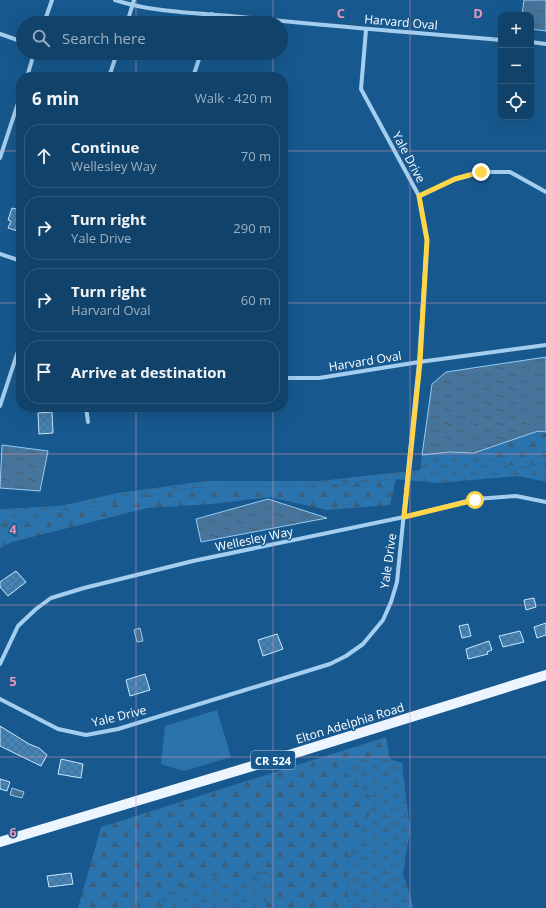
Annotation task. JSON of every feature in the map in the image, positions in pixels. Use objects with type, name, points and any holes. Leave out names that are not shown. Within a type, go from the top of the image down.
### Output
[{"type":"main road","name":"Elton Adelphia Road","points":[[0,842],[282,757],[546,674]]},
{"type":"street","points":[[46,16],[52,0]]},
{"type":"street","name":"Harvard Oval","points":[[115,0],[132,6],[231,16]]},
{"type":"street","points":[[129,16],[134,0]]},
{"type":"street","name":"Harvard Oval","points":[[288,22],[366,30],[498,40]]},
{"type":"street","name":"Yale Drive","points":[[0,699],[58,729],[86,735],[118,729],[330,664],[346,656],[363,644],[383,620],[391,602],[397,582],[420,362],[427,240],[419,196],[361,89],[366,30]]},
{"type":"street","points":[[0,34],[16,40]]},
{"type":"street","points":[[534,42],[546,44]]},
{"type":"street","points":[[28,72],[32,60]]},
{"type":"street","points":[[110,72],[114,60]]},
{"type":"street","points":[[195,72],[199,60]]},
{"type":"street","points":[[0,158],[16,109]]},
{"type":"street","points":[[419,196],[455,179],[481,172],[510,172],[546,192]]},
{"type":"street","points":[[0,254],[16,259]]},
{"type":"street","name":"Harvard Oval","points":[[288,378],[319,378],[420,362],[546,345]]},
{"type":"street","points":[[0,406],[16,357]]},
{"type":"street","points":[[87,412],[88,422]]},
{"type":"street","name":"Wellesley Way","points":[[0,664],[18,626],[36,608],[51,598],[193,561],[404,517],[475,500],[516,496],[546,502]]},
{"type":"green space","points":[[538,431],[546,432],[546,462],[519,468],[474,453]]},
{"type":"green space","points":[[449,452],[474,453],[519,468],[546,462],[546,482],[518,476],[437,483],[396,479],[320,486],[205,487],[170,491],[0,525],[0,509],[60,506],[118,493],[206,481],[319,481],[420,470],[422,455]]},
{"type":"green space","points":[[396,479],[390,505],[327,510],[270,497],[213,504],[147,508],[12,542],[0,548],[0,525],[170,491],[205,487],[320,486]]},
{"type":"green space","points":[[217,710],[231,757],[184,771],[161,764],[165,726]]},
{"type":"green space","points":[[386,737],[390,759],[357,757],[375,801],[346,864],[349,908],[265,908],[273,869],[232,884],[162,898],[166,908],[78,908],[101,827]]},
{"type":"green space","points":[[357,757],[390,759],[402,763],[410,831],[403,874],[414,908],[349,908],[346,864],[375,801],[344,772]]},
{"type":"green space","points":[[273,869],[265,908],[166,908],[161,898],[209,874],[232,884]]},
{"type":"water","points":[[524,0],[546,0],[546,31],[534,29],[534,12],[522,12]]},
{"type":"water","points":[[546,357],[546,432],[538,431],[474,453],[449,452],[422,455],[432,384],[446,372]]},
{"type":"water","points":[[2,445],[48,451],[40,491],[0,488]]},
{"type":"water","points":[[268,499],[327,518],[201,542],[196,519]]},
{"type":"water","points":[[140,628],[143,641],[137,642],[134,630]]},
{"type":"water","points":[[12,788],[24,792],[22,798],[10,795]]},
{"type":"building","points":[[12,208],[16,209],[16,230],[8,228],[11,221],[8,220]]},
{"type":"building","points":[[52,412],[53,433],[39,434],[38,413]]},
{"type":"building","points":[[16,571],[26,582],[8,596],[0,587],[0,582]]},
{"type":"building","points":[[534,598],[536,607],[526,610],[524,600]]},
{"type":"building","points":[[546,623],[546,635],[537,638],[534,627]]},
{"type":"building","points":[[468,624],[471,636],[462,638],[459,626]]},
{"type":"building","points":[[520,631],[524,642],[503,647],[499,636]]},
{"type":"building","points":[[277,634],[283,649],[263,656],[258,640]]},
{"type":"building","points":[[489,641],[492,650],[487,652],[488,654],[468,659],[466,649]]},
{"type":"building","points":[[145,674],[150,690],[130,696],[126,680]]},
{"type":"building","points":[[0,726],[29,744],[39,748],[47,755],[41,766],[0,746]]},
{"type":"building","points":[[61,759],[83,764],[81,778],[58,774]]},
{"type":"building","points":[[0,779],[10,782],[7,791],[0,789]]},
{"type":"building","points":[[71,873],[73,884],[49,887],[47,876]]},
{"type":"route","points":[[475,500],[404,517],[420,362],[427,240],[419,196],[455,179],[481,172]]}]
